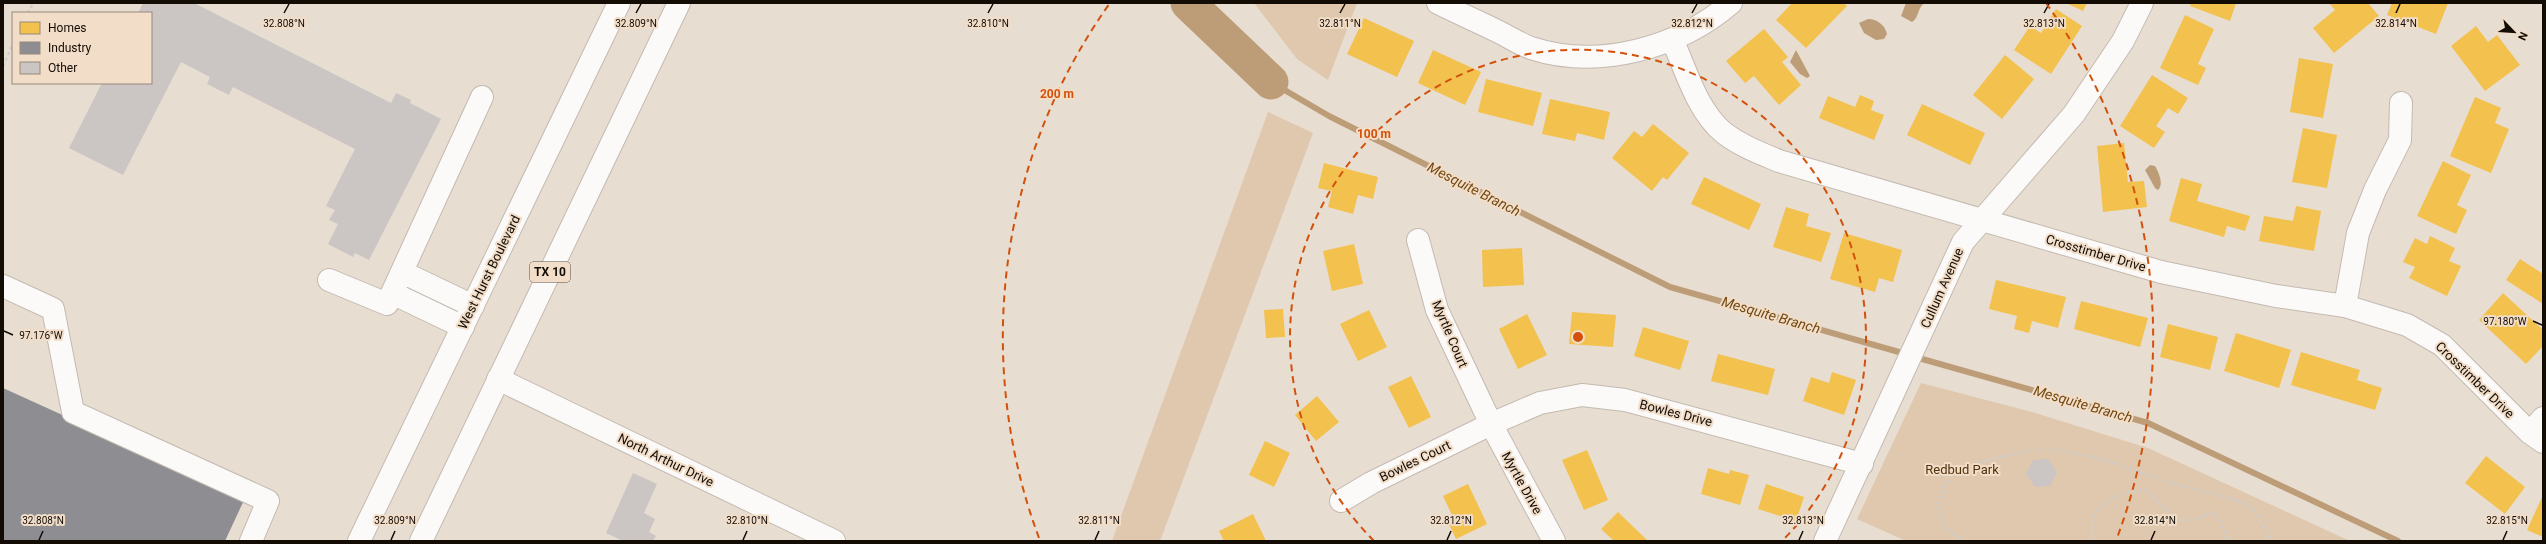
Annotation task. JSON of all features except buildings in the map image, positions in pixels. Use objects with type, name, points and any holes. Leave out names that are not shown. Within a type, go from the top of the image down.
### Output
[{"type":"street","name":"West Hurst Boulevard","points":[[359,541],[619,3]]},
{"type":"street","name":"TX 10","points":[[421,541],[679,3]]},
{"type":"street","points":[[1438,3],[1476,11],[1531,48],[1565,55],[1606,56],[1644,49],[1672,39],[1713,19],[1731,3]]},
{"type":"street","name":"Cullum Avenue","points":[[1825,541],[1929,319],[1946,275],[1963,242],[1980,219],[2074,114],[2123,41],[2142,3]]},
{"type":"street","name":"Crosstimber Drive","points":[[1672,39],[1705,112],[1723,132],[1745,146],[1779,161],[2161,272],[2276,296],[2345,306],[2407,325],[2442,345],[2539,431]]},
{"type":"street","points":[[329,280],[387,304],[482,97]]},
{"type":"street","points":[[2345,306],[2358,232],[2375,190],[2400,140],[2400,103]]},
{"type":"street","name":"Myrtle Court","points":[[1418,240],[1437,310],[1491,424]]},
{"type":"street","points":[[402,272],[473,306]]},
{"type":"street","points":[[3,286],[53,309],[73,412],[268,501],[251,541]]},
{"type":"street","points":[[392,293],[463,327]]},
{"type":"street","name":"North Arthur Drive","points":[[498,378],[834,541]]},
{"type":"street","name":"Bowles Drive","points":[[1491,424],[1540,403],[1582,395],[1604,397],[1625,400],[1705,420],[1862,464]]},
{"type":"street","name":"Bowles Court","points":[[1341,501],[1371,483],[1491,424]]},
{"type":"street","name":"Myrtle Drive","points":[[1491,424],[1554,541]]},
{"type":"path","points":[[28,12],[33,3]]},
{"type":"path","points":[[3,66],[12,46]]},
{"type":"path","points":[[1964,541],[1947,530],[1937,506],[1942,492],[1953,474],[1994,458],[2052,449],[2090,456],[2174,484],[2225,497],[2254,510],[2265,533],[2273,541]]},
{"type":"path","points":[[2095,541],[2093,526],[2101,508],[2120,494],[2134,489],[2148,490],[2178,519],[2191,520],[2205,514],[2214,514],[2221,520],[2228,541]]},
{"type":"green space","points":[[1254,3],[1357,3],[1328,80],[1297,59]]},
{"type":"green space","points":[[1268,112],[1313,133],[1160,541],[1112,541]]},
{"type":"green space","name":"Redbud Park","points":[[1921,383],[2032,412],[2148,448],[2350,541],[1906,541],[1857,519]]},
{"type":"shaded area","points":[[1906,3],[1924,3],[1916,18],[1912,22],[1901,16]]},
{"type":"shaded area","points":[[1868,19],[1874,20],[1882,25],[1887,34],[1884,39],[1876,40],[1864,33],[1859,23]]},
{"type":"shaded area","points":[[1796,50],[1810,76],[1807,78],[1800,74],[1790,62]]},
{"type":"shaded area","points":[[2150,165],[2155,166],[2159,175],[2161,185],[2158,190],[2155,188],[2145,170]]},
{"type":"waterway","name":"Mesquite Branch","points":[[1188,3],[1271,82]]},
{"type":"waterway","name":"Mesquite Branch","points":[[1271,82],[1329,116],[1670,287],[1906,354]]},
{"type":"waterway","name":"Mesquite Branch","points":[[1915,357],[2148,423],[2398,541]]}]
